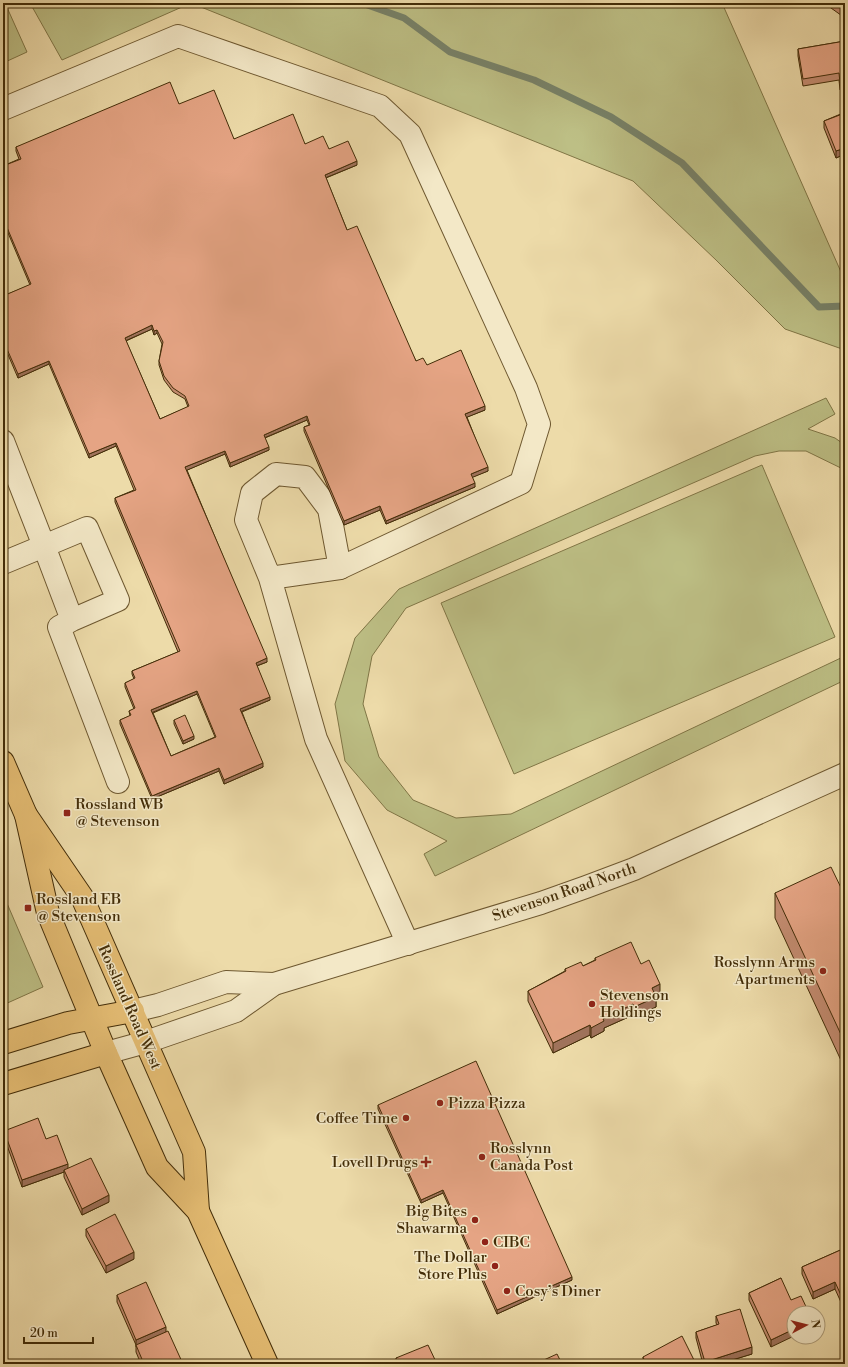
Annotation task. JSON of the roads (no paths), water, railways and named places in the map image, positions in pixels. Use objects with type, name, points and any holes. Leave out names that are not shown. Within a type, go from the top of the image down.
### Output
[{"type":"main road","name":"Rossland Road West","points":[[3,762],[26,815],[48,913],[106,1053],[157,1167],[198,1212],[267,1364]]},
{"type":"main road","name":"Rossland Road West","points":[[26,815],[82,897],[133,1011],[194,1152],[198,1212]]},
{"type":"main road","name":"Stevenson Road North","points":[[3,1043],[68,1023],[133,1011]]},
{"type":"main road","name":"Stevenson Road North","points":[[3,1084],[106,1053]]},
{"type":"street","points":[[3,109],[178,36],[380,106],[410,134],[526,388],[539,424],[521,483],[340,568],[270,578]]},
{"type":"street","points":[[3,441],[72,620]]},
{"type":"street","points":[[340,568],[329,509],[305,477],[276,474],[252,493],[246,520],[270,578],[316,739],[408,944]]},
{"type":"street","points":[[3,563],[87,528],[118,600],[58,627],[118,782]]},
{"type":"street","name":"Stevenson Road North","points":[[106,1053],[146,1042],[236,1011],[274,984],[541,903],[620,874],[845,774]]},
{"type":"street","name":"Stevenson Road North","points":[[133,1011],[158,1005],[226,982],[274,984]]},
{"type":"waterway","points":[[362,3],[404,18],[450,52],[534,80],[611,117],[682,163],[819,307],[845,306]]},
{"type":"place","name":"Rossland WB @ Stevenson","points":[[67,813]]},
{"type":"place","name":"Rossland EB @ Stevenson","points":[[28,908]]},
{"type":"place","name":"Rosslynn Arms Apartments","points":[[823,971]]},
{"type":"place","name":"Stevenson Holdings","points":[[592,1004]]},
{"type":"place","name":"Pizza Pizza","points":[[440,1103]]},
{"type":"place","name":"Coffee Time","points":[[406,1118]]},
{"type":"place","name":"Rosslynn Canada Post","points":[[482,1157]]},
{"type":"place","name":"Lovell Drugs","points":[[426,1162]]},
{"type":"place","name":"Big Bites Shawarma","points":[[475,1220]]},
{"type":"place","name":"CIBC","points":[[485,1242]]},
{"type":"place","name":"The Dollar Store Plus","points":[[495,1266]]},
{"type":"place","name":"Cosy’s Diner","points":[[507,1291]]}]
